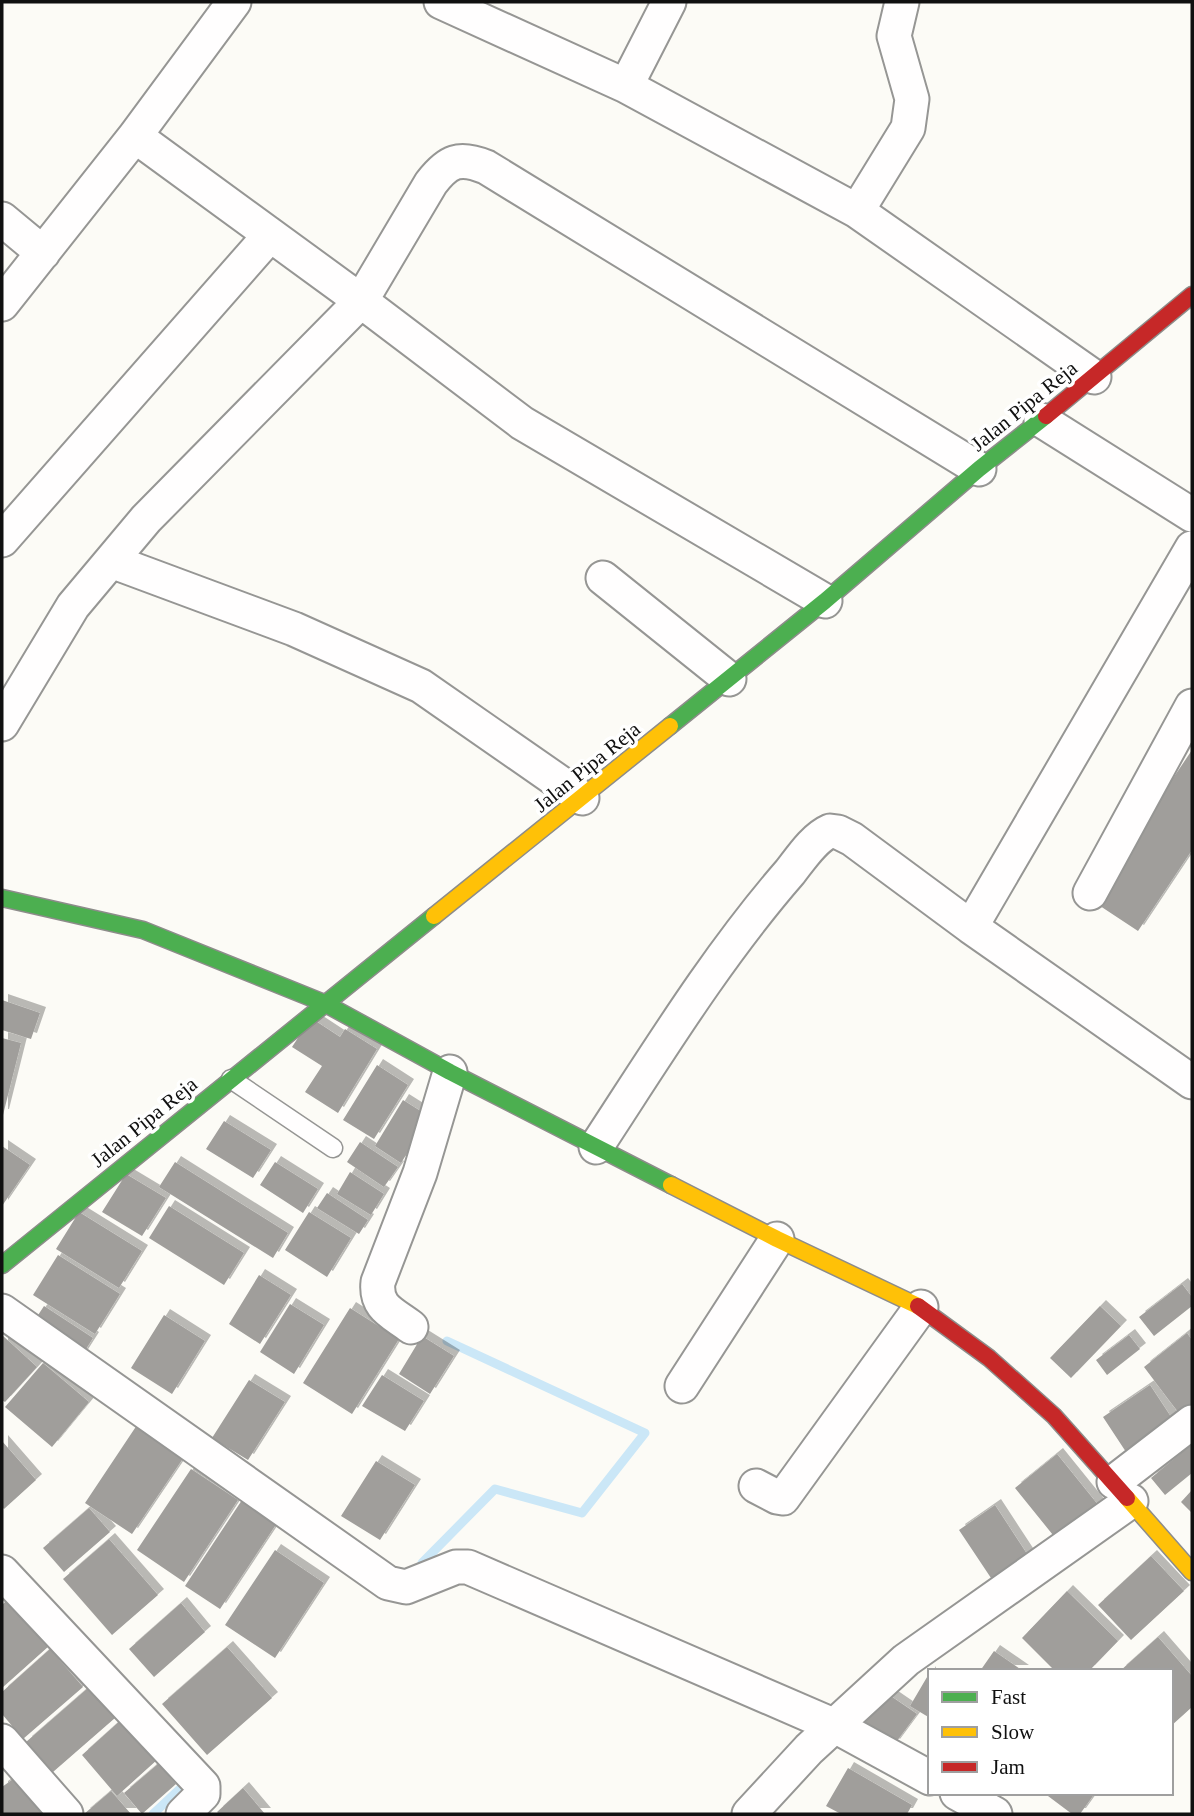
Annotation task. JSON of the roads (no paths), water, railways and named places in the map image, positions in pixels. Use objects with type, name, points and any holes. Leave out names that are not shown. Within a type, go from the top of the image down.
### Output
[{"type":"street","points":[[2,304],[135,136],[234,2]]},
{"type":"street","points":[[626,86],[669,2]]},
{"type":"street","points":[[857,211],[908,128],[912,99],[894,36],[902,2]]},
{"type":"street","points":[[451,4],[626,86],[857,211],[1094,377]]},
{"type":"street","points":[[135,136],[522,423],[825,601]]},
{"type":"street","points":[[2,724],[73,607],[111,561],[146,519],[360,301],[443,167],[469,160],[486,167],[979,469]]},
{"type":"street","points":[[2,219],[43,253]]},
{"type":"street","points":[[2,540],[271,235]]},
{"type":"street","name":"Jalan Pipa Reja","points":[[2,1265],[825,601],[979,469],[1192,295]]},
{"type":"street","points":[[1041,420],[1192,515]]},
{"type":"street","points":[[971,927],[1192,548]]},
{"type":"street","points":[[111,561],[294,629],[421,685],[582,798]]},
{"type":"street","points":[[603,578],[729,679]]},
{"type":"street","points":[[1090,893],[1192,706]]},
{"type":"street","points":[[596,1147],[688,1007],[766,899],[826,832],[838,832],[852,839],[971,927],[1192,1082]]},
{"type":"street","points":[[2,898],[144,930],[324,1003],[450,1072],[777,1240],[921,1307],[989,1358],[1054,1416],[1192,1572]]},
{"type":"street","points":[[411,1327],[382,1304],[376,1295],[378,1282],[420,1173],[450,1072]]},
{"type":"street","points":[[682,1386],[777,1240]]},
{"type":"street","points":[[756,1486],[783,1498],[921,1307]]},
{"type":"street","points":[[2,1311],[397,1585],[456,1567],[468,1567],[835,1726],[928,1777]]},
{"type":"street","points":[[749,1814],[810,1749],[906,1660],[1123,1491],[1192,1422]]},
{"type":"street","points":[[2,1572],[196,1778],[203,1794],[183,1814]]},
{"type":"street","points":[[2,1741],[66,1814]]},
{"type":"street","points":[[961,1795],[995,1814]]},
{"type":"lane","points":[[231,1079],[334,1148]]},
{"type":"waterway","points":[[422,1563],[495,1489],[582,1513],[645,1433],[447,1341]]},
{"type":"waterway","points":[[153,1814],[183,1786]]}]
